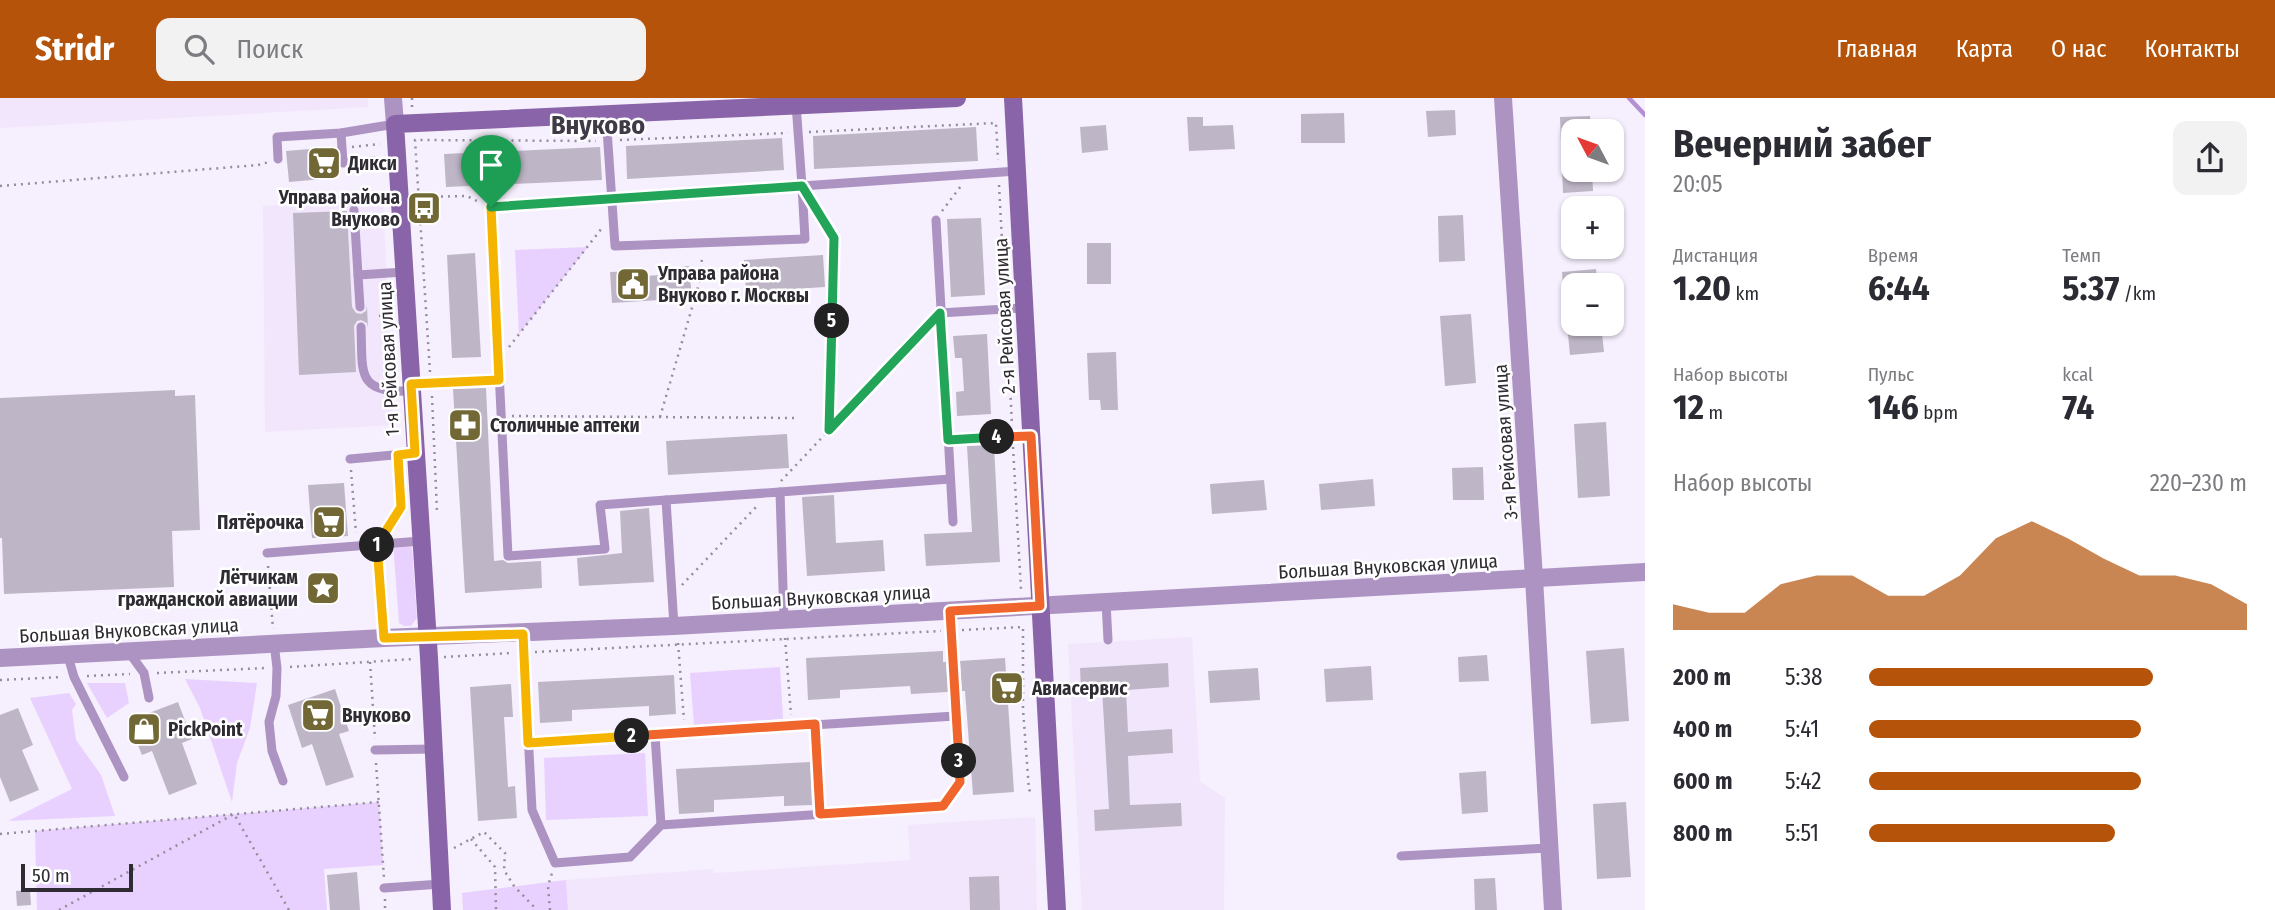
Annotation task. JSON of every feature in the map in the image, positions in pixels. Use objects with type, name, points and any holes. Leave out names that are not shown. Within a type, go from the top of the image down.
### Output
[{"type":"street","name":"1-я Рейсовая улица","points":[[393,98],[411,387],[407,454],[421,541],[442,910]]},
{"type":"street","points":[[395,124],[957,98]]},
{"type":"street","name":"2-я Рейсовая улица","points":[[1013,98],[1008,172],[1015,308],[1022,436],[1040,606],[1057,910]]},
{"type":"street","name":"3-я Рейсовая улица","points":[[1503,98],[1553,910]]},
{"type":"street","name":"Большая Внуковская улица","points":[[0,658],[784,621],[1645,572]]},
{"type":"lane","points":[[606,115],[615,246],[805,239],[796,104]]},
{"type":"lane","points":[[278,159],[277,137],[341,133],[395,124]]},
{"type":"lane","points":[[341,133],[343,163],[374,161]]},
{"type":"lane","points":[[950,479],[600,505],[604,549],[508,555],[491,207],[1008,172]]},
{"type":"lane","points":[[354,210],[360,307]]},
{"type":"lane","points":[[936,220],[953,522]]},
{"type":"lane","points":[[358,275],[404,272]]},
{"type":"lane","points":[[940,313],[1015,308]]},
{"type":"lane","points":[[361,327],[363,369],[367,381],[379,389],[391,392],[411,387],[499,380]]},
{"type":"lane","points":[[948,440],[1022,436]]},
{"type":"lane","points":[[350,459],[407,454]]},
{"type":"lane","points":[[775,492],[784,621]]},
{"type":"lane","points":[[666,500],[674,626]]},
{"type":"lane","points":[[267,552],[421,541]]},
{"type":"lane","points":[[1105,602],[1108,640]]},
{"type":"lane","points":[[523,634],[532,810],[555,863],[630,857],[661,825],[943,806],[960,782],[950,611]]},
{"type":"lane","points":[[274,643],[276,696],[268,722],[272,751],[283,781]]},
{"type":"lane","points":[[128,651],[144,673],[149,698]]},
{"type":"lane","points":[[68,656],[74,677],[124,777]]},
{"type":"lane","points":[[528,743],[955,716]]},
{"type":"lane","points":[[815,724],[820,814]]},
{"type":"lane","points":[[655,735],[661,825]]},
{"type":"lane","points":[[375,750],[433,749]]},
{"type":"lane","points":[[1401,856],[1549,848]]},
{"type":"lane","points":[[384,888],[441,884]]},
{"type":"path","points":[[412,98],[412,112]]},
{"type":"path","points":[[415,140],[608,141],[996,123],[1008,172],[1022,436],[1021,591]]},
{"type":"path","points":[[342,144],[353,148],[382,144]]},
{"type":"path","points":[[0,186],[258,165],[278,159]]},
{"type":"path","points":[[936,220],[970,175]]},
{"type":"path","points":[[802,186],[834,238],[829,430]]},
{"type":"path","points":[[418,197],[467,196],[491,207]]},
{"type":"path","points":[[498,360],[613,215]]},
{"type":"path","points":[[660,417],[701,277],[703,243]]},
{"type":"path","points":[[672,596],[775,492],[829,430],[940,313]]},
{"type":"path","points":[[379,316],[391,314]]},
{"type":"path","points":[[502,416],[795,418]]},
{"type":"path","points":[[384,638],[377,545],[401,507],[407,454]]},
{"type":"path","points":[[350,459],[357,547]]},
{"type":"path","points":[[267,552],[274,643]]},
{"type":"path","points":[[1023,617],[1023,709],[1029,790],[1039,796]]},
{"type":"path","points":[[784,621],[791,726]]},
{"type":"path","points":[[674,626],[683,715]]},
{"type":"path","points":[[441,657],[1023,627]]},
{"type":"path","points":[[0,680],[277,668],[417,658]]},
{"type":"path","points":[[370,662],[385,910]]},
{"type":"path","points":[[0,834],[379,802]]},
{"type":"path","points":[[60,910],[234,814]]},
{"type":"path","points":[[234,814],[289,910]]},
{"type":"path","points":[[453,848],[484,832],[505,853],[504,870],[514,886],[536,910]]},
{"type":"path","points":[[471,839],[495,867],[496,910]]},
{"type":"path","points":[[550,910],[548,886],[555,863]]},
{"type":"shaded area","points":[[0,98],[368,98],[368,107],[0,128]]},
{"type":"shaded area","points":[[383,198],[393,425],[265,432],[263,206]]},
{"type":"shaded area","points":[[588,247],[519,334],[515,250]]},
{"type":"shaded area","points":[[402,541],[412,547],[417,618],[411,626],[399,623],[393,543]]},
{"type":"shaded area","points":[[1192,637],[1200,781],[1225,798],[1224,910],[1082,910],[1068,644]]},
{"type":"shaded area","points":[[780,667],[783,719],[694,725],[690,673]]},
{"type":"shaded area","points":[[185,679],[257,683],[250,728],[237,763],[232,802],[200,708]]},
{"type":"shaded area","points":[[87,683],[125,683],[129,703],[107,718]]},
{"type":"shaded area","points":[[69,693],[76,704],[72,710],[76,740],[101,775],[115,816],[8,821],[72,789],[30,698]]},
{"type":"shaded area","points":[[645,753],[648,816],[546,820],[544,758]]},
{"type":"shaded area","points":[[379,802],[383,865],[324,869],[327,910],[37,910],[35,831]]},
{"type":"shaded area","points":[[1035,817],[1037,910],[568,910],[566,880],[713,869],[713,873],[910,860],[908,825]]},
{"type":"shaded area","points":[[566,880],[568,910],[463,910],[462,893]]},
{"type":"building","points":[[1455,110],[1456,135],[1428,137],[1426,111]]},
{"type":"building","points":[[1344,113],[1345,143],[1301,143],[1301,114]]},
{"type":"building","points":[[1590,116],[1590,119],[1561,119],[1561,142],[1560,117]]},
{"type":"building","points":[[1187,117],[1203,117],[1203,126],[1233,125],[1235,149],[1189,151]]},
{"type":"building","points":[[1106,125],[1108,150],[1082,153],[1080,127]]},
{"type":"building","points":[[976,127],[978,161],[814,169],[813,136]]},
{"type":"building","points":[[782,138],[784,170],[627,179],[626,146]]},
{"type":"building","points":[[333,147],[335,178],[289,182],[286,151]]},
{"type":"building","points":[[600,147],[602,180],[446,187],[444,154]]},
{"type":"building","points":[[1563,182],[1593,182],[1593,191],[1563,193]]},
{"type":"building","points":[[347,211],[352,307],[356,313],[361,314],[366,311],[367,306],[368,327],[367,323],[361,320],[354,326],[356,372],[299,375],[293,213]]},
{"type":"building","points":[[1463,215],[1465,261],[1439,262],[1438,216]]},
{"type":"building","points":[[981,218],[985,295],[951,297],[947,219]]},
{"type":"building","points":[[1087,243],[1111,243],[1111,284],[1087,284]]},
{"type":"building","points":[[475,253],[481,357],[452,358],[447,255]]},
{"type":"building","points":[[823,255],[825,287],[746,292],[744,260]]},
{"type":"building","points":[[689,266],[692,298],[612,303],[610,272],[638,271],[638,276],[666,275],[666,268]]},
{"type":"building","points":[[1596,269],[1596,273],[1562,273]]},
{"type":"building","points":[[1471,314],[1476,383],[1445,386],[1440,316]]},
{"type":"building","points":[[987,334],[991,414],[957,416],[956,392],[964,391],[962,358],[955,358],[953,336]]},
{"type":"building","points":[[1568,336],[1602,336],[1604,352],[1570,355]]},
{"type":"building","points":[[1116,352],[1118,410],[1101,410],[1100,400],[1089,400],[1087,353]]},
{"type":"building","points":[[486,388],[494,561],[541,561],[542,588],[465,593],[453,389]]},
{"type":"building","points":[[175,390],[175,396],[195,395],[200,530],[172,531],[174,587],[4,594],[0,538],[0,398]]},
{"type":"building","points":[[1606,422],[1610,496],[1578,498],[1574,424]]},
{"type":"building","points":[[787,434],[789,468],[668,475],[666,441]]},
{"type":"building","points":[[994,445],[1000,562],[926,566],[924,534],[972,532],[967,446]]},
{"type":"building","points":[[1483,467],[1484,500],[1453,500],[1452,468]]},
{"type":"building","points":[[1373,479],[1375,506],[1321,510],[1319,484]]},
{"type":"building","points":[[1264,480],[1267,510],[1212,514],[1210,484]]},
{"type":"building","name":"Пятёрочка","points":[[344,483],[348,536],[312,538],[308,485]]},
{"type":"building","points":[[834,495],[836,543],[883,540],[885,571],[807,576],[802,497]]},
{"type":"building","points":[[649,508],[654,582],[579,586],[577,558],[622,553],[620,511]]},
{"type":"building","points":[[1624,648],[1629,721],[1591,724],[1586,651]]},
{"type":"building","points":[[943,651],[948,692],[911,694],[910,686],[840,690],[840,698],[808,700],[806,658]]},
{"type":"building","points":[[1487,655],[1489,681],[1459,682],[1458,657]]},
{"type":"building","points":[[1005,658],[1014,792],[973,795],[960,661]]},
{"type":"building","points":[[1168,663],[1169,687],[1126,690],[1128,732],[1172,729],[1173,753],[1128,756],[1130,805],[1181,803],[1182,826],[1095,831],[1094,810],[1109,809],[1102,688],[1081,689],[1080,668]]},
{"type":"building","points":[[1371,666],[1373,700],[1326,702],[1324,669]]},
{"type":"building","points":[[1258,668],[1260,700],[1210,703],[1208,671]]},
{"type":"building","points":[[674,675],[676,714],[649,716],[649,706],[572,710],[572,721],[540,723],[538,682]]},
{"type":"building","points":[[511,684],[513,717],[504,717],[508,787],[515,786],[517,818],[478,821],[470,687]]},
{"type":"building","points":[[335,689],[349,731],[339,734],[354,777],[326,786],[312,744],[302,748],[288,705]]},
{"type":"building","points":[[178,702],[192,739],[182,743],[197,784],[169,795],[152,751],[142,755],[128,721]]},
{"type":"building","points":[[18,708],[33,745],[22,750],[39,790],[10,802],[0,777],[0,715]]},
{"type":"building","points":[[810,762],[812,805],[784,806],[784,796],[714,800],[714,812],[679,814],[676,769]]},
{"type":"building","points":[[1486,771],[1488,812],[1462,814],[1459,773]]},
{"type":"building","points":[[1626,802],[1631,877],[1597,879],[1593,804]]},
{"type":"building","points":[[357,872],[360,910],[330,910],[327,875]]},
{"type":"building","points":[[999,876],[1000,910],[970,910],[969,877]]},
{"type":"building","points":[[1495,878],[1497,910],[1475,910],[1474,879]]},
{"type":"building","points":[[30,890],[31,905],[17,906],[16,891]]},
{"type":"waterway","points":[[1629,98],[1645,115]]},
{"type":"place","name":"Дикси","points":[[324,163]]},
{"type":"place","name":"Управа района Внуково","points":[[424,208]]},
{"type":"place","name":"Управа района Внуково г. Москвы","points":[[633,284]]},
{"type":"place","name":"Столичные аптеки","points":[[465,425]]},
{"type":"place","name":"Пятёрочка","points":[[329,522]]},
{"type":"place","name":"Лётчикам гражданской авиации","points":[[323,588]]},
{"type":"place","name":"Авиасервис","points":[[1007,688]]},
{"type":"place","name":"Внуково","points":[[318,715]]},
{"type":"place","name":"PickPoint","points":[[144,729]]},
{"type":"district","name":"Внуково","points":[[598,125]]},
{"type":"route","points":[[802,186],[834,238],[829,430],[940,313],[948,440],[1031,436],[1040,606],[950,611],[960,782],[943,806],[820,814],[815,724],[528,743],[523,634],[384,638],[377,545],[401,507],[398,455],[415,453],[411,384],[499,380],[491,207],[802,186]]}]
